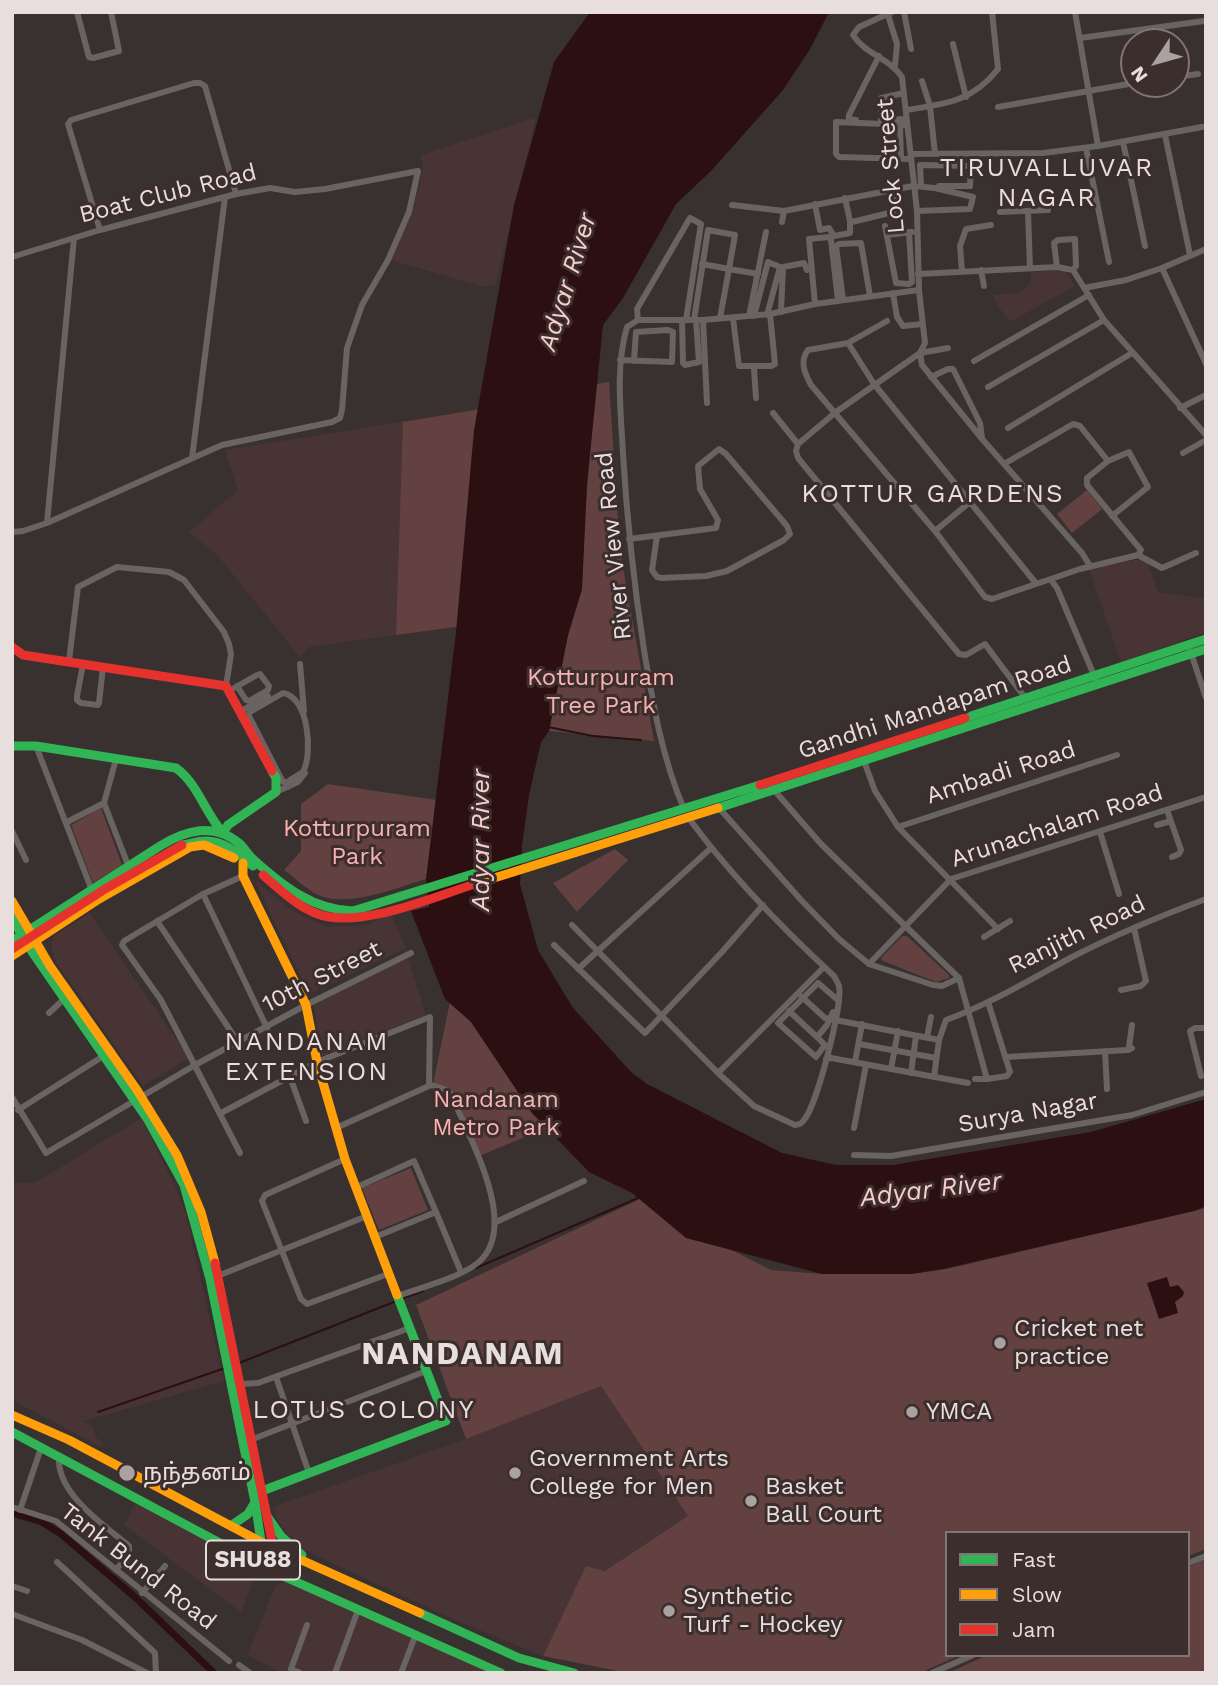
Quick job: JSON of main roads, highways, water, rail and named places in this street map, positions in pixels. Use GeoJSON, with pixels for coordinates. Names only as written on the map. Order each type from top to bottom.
{"type":"FeatureCollection","features":[{"type":"Feature","properties":{"kind":"main road","name":"Gandhi Mandapam Road"},"geometry":{"type":"LineString","coordinates":[[1190,650],[1206,639]]}},
{"type":"Feature","properties":{"kind":"main road"},"geometry":{"type":"LineString","coordinates":[[12,647],[23,655],[231,687],[276,778],[276,792],[228,825],[223,833]]}},
{"type":"Feature","properties":{"kind":"main road","name":"Gandhi Mandapam Road"},"geometry":{"type":"LineString","coordinates":[[682,815],[1190,650],[1206,649]]}},
{"type":"Feature","properties":{"kind":"main road","name":"Gandhi Mandapam Road"},"geometry":{"type":"LineString","coordinates":[[682,815],[719,808],[864,761],[1027,703]]}},
{"type":"Feature","properties":{"kind":"main road"},"geometry":{"type":"LineString","coordinates":[[12,746],[36,746],[164,765],[184,772],[212,823],[248,851],[243,876],[306,1005],[317,1062],[355,1188],[446,1421],[262,1491]]}},
{"type":"Feature","properties":{"kind":"main road"},"geometry":{"type":"LineString","coordinates":[[12,949],[105,889],[182,845],[211,841],[230,846],[296,903],[323,917],[354,920],[391,905],[682,815]]}},
{"type":"Feature","properties":{"kind":"main road"},"geometry":{"type":"LineString","coordinates":[[22,935],[91,888],[172,839],[195,830],[223,833]]}},
{"type":"Feature","properties":{"kind":"main road"},"geometry":{"type":"LineString","coordinates":[[12,956],[99,899],[190,847],[204,845],[248,861]]}},
{"type":"Feature","properties":{"kind":"main road"},"geometry":{"type":"LineString","coordinates":[[12,901],[22,935],[31,944],[65,998],[138,1099]]}},
{"type":"Feature","properties":{"kind":"main road"},"geometry":{"type":"LineString","coordinates":[[12,918],[138,1099],[184,1185],[214,1277],[242,1384],[273,1546],[274,1572]]}},
{"type":"Feature","properties":{"kind":"main road"},"geometry":{"type":"LineString","coordinates":[[214,1277],[265,1567]]}},
{"type":"Feature","properties":{"kind":"main road","name":"SHU88"},"geometry":{"type":"LineString","coordinates":[[12,1415],[69,1440],[261,1542],[519,1658],[574,1673]]}},
{"type":"Feature","properties":{"kind":"main road","name":"SHU88"},"geometry":{"type":"LineString","coordinates":[[12,1432],[274,1572],[496,1672]]}},
{"type":"Feature","properties":{"kind":"main road"},"geometry":{"type":"LineString","coordinates":[[232,1525],[248,1514],[255,1502]]}},
{"type":"Feature","properties":{"kind":"main road"},"geometry":{"type":"LineString","coordinates":[[267,1516],[290,1545],[314,1564]]}},
{"type":"Feature","properties":{"kind":"water","name":"Adyar River"},"geometry":{"type":"Polygon","coordinates":[[[590,12],[832,12],[827,16],[810,49],[783,90],[711,171],[676,204],[623,298],[603,325],[587,484],[582,589],[568,635],[549,731],[541,742],[529,795],[522,846],[520,884],[538,950],[573,1008],[631,1072],[647,1084],[782,1153],[836,1165],[893,1165],[1091,1132],[1206,1099],[1206,1206],[943,1269],[911,1274],[822,1274],[686,1238],[632,1193],[589,1172],[532,1113],[471,1022],[445,999],[411,911],[429,907],[426,879],[456,632],[474,430],[514,205],[554,62],[590,12]]]}},
{"type":"Feature","properties":{"kind":"water"},"geometry":{"type":"Polygon","coordinates":[[[1167,1277],[1170,1287],[1178,1285],[1184,1292],[1175,1302],[1178,1313],[1159,1319],[1147,1283],[1167,1277]]]}},
{"type":"Feature","properties":{"kind":"waterway"},"geometry":{"type":"LineString","coordinates":[[548,727],[593,736],[641,740]]}},
{"type":"Feature","properties":{"kind":"waterway"},"geometry":{"type":"LineString","coordinates":[[476,1268],[638,1198]]}},
{"type":"Feature","properties":{"kind":"waterway"},"geometry":{"type":"LineString","coordinates":[[404,1298],[423,1291]]}},
{"type":"Feature","properties":{"kind":"waterway"},"geometry":{"type":"LineString","coordinates":[[239,1363],[394,1302]]}},
{"type":"Feature","properties":{"kind":"waterway"},"geometry":{"type":"LineString","coordinates":[[98,1412],[225,1368]]}},
{"type":"Feature","properties":{"kind":"waterway"},"geometry":{"type":"LineString","coordinates":[[12,1513],[42,1522],[61,1534],[136,1598],[214,1673]]}},
{"type":"Feature","properties":{"kind":"place","name":"Cricket net practice"},"geometry":{"type":"Point","coordinates":[1000,1343]}},
{"type":"Feature","properties":{"kind":"place","name":"YMCA"},"geometry":{"type":"Point","coordinates":[912,1412]}},
{"type":"Feature","properties":{"kind":"place","name":"நந்தனம்"},"geometry":{"type":"Point","coordinates":[127,1473]}},
{"type":"Feature","properties":{"kind":"place","name":"Government Arts College for Men"},"geometry":{"type":"Point","coordinates":[515,1473]}},
{"type":"Feature","properties":{"kind":"place","name":"Basket Ball Court"},"geometry":{"type":"Point","coordinates":[751,1501]}},
{"type":"Feature","properties":{"kind":"place","name":"Synthetic Turf - Hockey"},"geometry":{"type":"Point","coordinates":[669,1611]}},
{"type":"Feature","properties":{"kind":"district","name":"TIRUVALLUVAR NAGAR"},"geometry":{"type":"Point","coordinates":[1047,183]}},
{"type":"Feature","properties":{"kind":"district","name":"KOTTUR GARDENS"},"geometry":{"type":"Point","coordinates":[933,494]}},
{"type":"Feature","properties":{"kind":"district","name":"NANDANAM EXTENSION"},"geometry":{"type":"Point","coordinates":[307,1057]}},
{"type":"Feature","properties":{"kind":"district","name":"NANDANAM"},"geometry":{"type":"Point","coordinates":[463,1355]}},
{"type":"Feature","properties":{"kind":"district","name":"LOTUS COLONY"},"geometry":{"type":"Point","coordinates":[364,1410]}},
{"type":"Feature","properties":{"kind":"park label","name":"Kotturpuram Tree Park"},"geometry":{"type":"Point","coordinates":[601,692]}},
{"type":"Feature","properties":{"kind":"park label","name":"Kotturpuram Park"},"geometry":{"type":"Point","coordinates":[357,843]}},
{"type":"Feature","properties":{"kind":"park label","name":"Nandanam Metro Park"},"geometry":{"type":"Point","coordinates":[496,1114]}}]}
